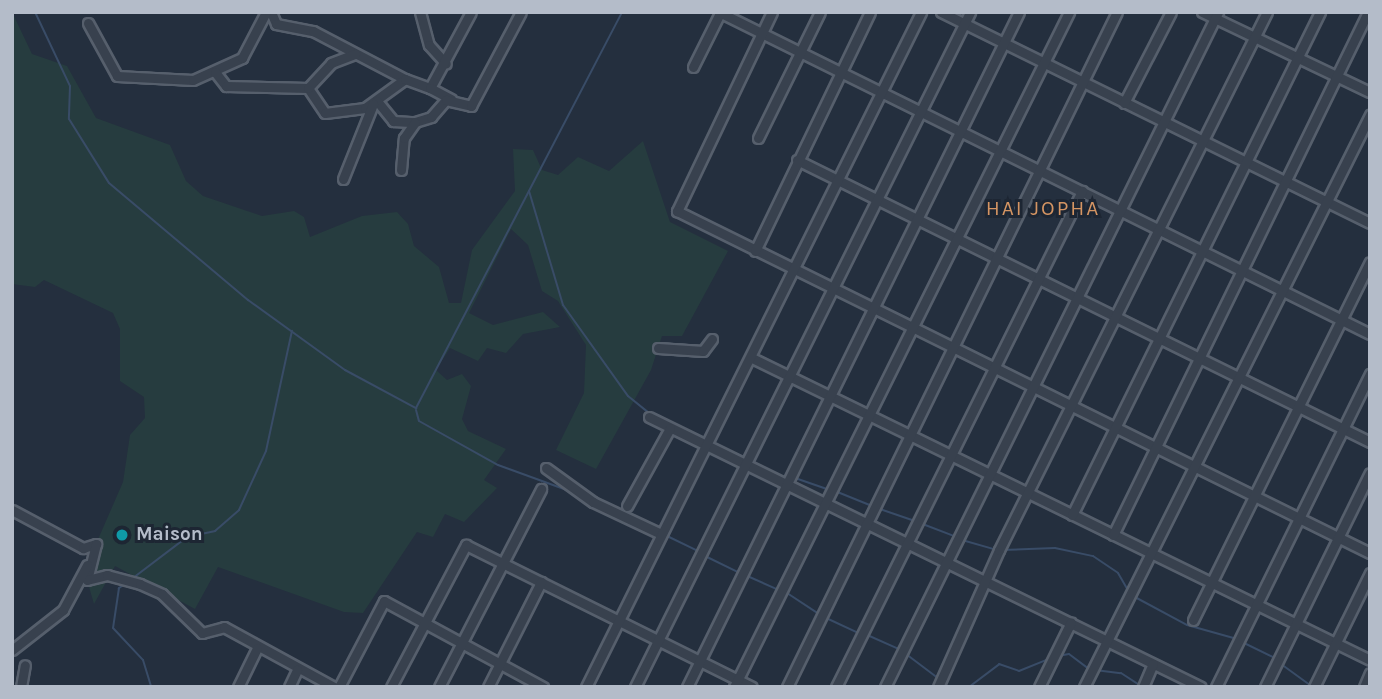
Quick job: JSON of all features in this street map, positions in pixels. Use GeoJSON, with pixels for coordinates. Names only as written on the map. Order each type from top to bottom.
{"type":"FeatureCollection","features":[{"type":"Feature","properties":{"kind":"street"},"geometry":{"type":"LineString","coordinates":[[88,23],[106,64],[121,77],[193,80],[215,72],[248,51],[268,12],[276,24],[313,31],[405,79],[471,106],[517,13]]}},
{"type":"Feature","properties":{"kind":"street"},"geometry":{"type":"LineString","coordinates":[[420,12],[429,45],[446,64]]}},
{"type":"Feature","properties":{"kind":"street"},"geometry":{"type":"LineString","coordinates":[[430,88],[446,64],[471,12]]}},
{"type":"Feature","properties":{"kind":"street"},"geometry":{"type":"LineString","coordinates":[[772,12],[677,211],[1370,553]]}},
{"type":"Feature","properties":{"kind":"street"},"geometry":{"type":"LineString","coordinates":[[758,138],[820,12]]}},
{"type":"Feature","properties":{"kind":"street"},"geometry":{"type":"LineString","coordinates":[[755,251],[870,12]]}},
{"type":"Feature","properties":{"kind":"street"},"geometry":{"type":"LineString","coordinates":[[586,687],[705,445],[752,358],[921,12]]}},
{"type":"Feature","properties":{"kind":"street"},"geometry":{"type":"LineString","coordinates":[[941,12],[1084,82],[1164,126],[1287,181],[1370,223]]}},
{"type":"Feature","properties":{"kind":"street"},"geometry":{"type":"LineString","coordinates":[[635,687],[654,640],[748,468],[970,12]]}},
{"type":"Feature","properties":{"kind":"street"},"geometry":{"type":"LineString","coordinates":[[687,687],[830,393],[876,308],[1019,12]]}},
{"type":"Feature","properties":{"kind":"street"},"geometry":{"type":"LineString","coordinates":[[736,683],[1069,12]]}},
{"type":"Feature","properties":{"kind":"street"},"geometry":{"type":"LineString","coordinates":[[787,687],[1117,12]]}},
{"type":"Feature","properties":{"kind":"street"},"geometry":{"type":"LineString","coordinates":[[1124,103],[1171,12]]}},
{"type":"Feature","properties":{"kind":"street"},"geometry":{"type":"LineString","coordinates":[[1202,12],[1216,15],[1254,37],[1370,92]]}},
{"type":"Feature","properties":{"kind":"street"},"geometry":{"type":"LineString","coordinates":[[939,682],[1028,492],[1205,143],[1267,12]]}},
{"type":"Feature","properties":{"kind":"street"},"geometry":{"type":"LineString","coordinates":[[1072,515],[1113,425],[1320,12]]}},
{"type":"Feature","properties":{"kind":"street"},"geometry":{"type":"LineString","coordinates":[[1113,535],[1195,358],[1287,181],[1368,12]]}},
{"type":"Feature","properties":{"kind":"street"},"geometry":{"type":"LineString","coordinates":[[693,67],[721,13],[1370,334]]}},
{"type":"Feature","properties":{"kind":"street"},"geometry":{"type":"LineString","coordinates":[[885,687],[1164,126],[1216,15]]}},
{"type":"Feature","properties":{"kind":"street"},"geometry":{"type":"LineString","coordinates":[[309,88],[331,63],[355,54]]}},
{"type":"Feature","properties":{"kind":"street"},"geometry":{"type":"LineString","coordinates":[[215,72],[226,86],[309,88]]}},
{"type":"Feature","properties":{"kind":"street"},"geometry":{"type":"LineString","coordinates":[[309,88],[325,113],[375,102],[405,79]]}},
{"type":"Feature","properties":{"kind":"street"},"geometry":{"type":"LineString","coordinates":[[401,170],[404,138],[415,122],[451,99]]}},
{"type":"Feature","properties":{"kind":"street"},"geometry":{"type":"LineString","coordinates":[[375,102],[393,121],[415,122]]}},
{"type":"Feature","properties":{"kind":"street"},"geometry":{"type":"LineString","coordinates":[[343,179],[375,102]]}},
{"type":"Feature","properties":{"kind":"street"},"geometry":{"type":"LineString","coordinates":[[1084,687],[1105,641],[1153,556],[1325,200],[1370,116]]}},
{"type":"Feature","properties":{"kind":"street"},"geometry":{"type":"LineString","coordinates":[[797,160],[1370,442]]}},
{"type":"Feature","properties":{"kind":"street"},"geometry":{"type":"LineString","coordinates":[[836,687],[904,540],[950,455],[1082,191]]}},
{"type":"Feature","properties":{"kind":"street"},"geometry":{"type":"LineString","coordinates":[[1193,620],[1370,262]]}},
{"type":"Feature","properties":{"kind":"street"},"geometry":{"type":"LineString","coordinates":[[658,348],[703,351],[712,339]]}},
{"type":"Feature","properties":{"kind":"street"},"geometry":{"type":"LineString","coordinates":[[752,358],[830,393],[1153,556],[1257,601],[1370,660]]}},
{"type":"Feature","properties":{"kind":"street"},"geometry":{"type":"LineString","coordinates":[[1216,687],[1370,374]]}},
{"type":"Feature","properties":{"kind":"street"},"geometry":{"type":"LineString","coordinates":[[649,417],[786,488],[826,502],[1201,687]]}},
{"type":"Feature","properties":{"kind":"street"},"geometry":{"type":"LineString","coordinates":[[627,506],[670,428]]}},
{"type":"Feature","properties":{"kind":"street"},"geometry":{"type":"LineString","coordinates":[[546,468],[593,502],[661,534]]}},
{"type":"Feature","properties":{"kind":"street"},"geometry":{"type":"LineString","coordinates":[[1265,687],[1370,474]]}},
{"type":"Feature","properties":{"kind":"street"},"geometry":{"type":"LineString","coordinates":[[439,687],[541,489]]}},
{"type":"Feature","properties":{"kind":"street"},"geometry":{"type":"LineString","coordinates":[[12,510],[83,548],[96,544],[63,610],[12,650]]}},
{"type":"Feature","properties":{"kind":"street"},"geometry":{"type":"LineString","coordinates":[[391,687],[466,545],[617,623],[700,661],[736,683],[752,687]]}},
{"type":"Feature","properties":{"kind":"street"},"geometry":{"type":"LineString","coordinates":[[88,564],[88,580],[107,575],[140,584],[162,594],[202,633],[224,627],[297,670],[336,687],[384,601],[540,686]]}},
{"type":"Feature","properties":{"kind":"street"},"geometry":{"type":"LineString","coordinates":[[1314,687],[1370,573]]}},
{"type":"Feature","properties":{"kind":"street"},"geometry":{"type":"LineString","coordinates":[[488,687],[541,582]]}},
{"type":"Feature","properties":{"kind":"street"},"geometry":{"type":"LineString","coordinates":[[1039,687],[1071,622]]}},
{"type":"Feature","properties":{"kind":"street"},"geometry":{"type":"LineString","coordinates":[[238,687],[257,648]]}},
{"type":"Feature","properties":{"kind":"street"},"geometry":{"type":"LineString","coordinates":[[1143,687],[1153,664]]}},
{"type":"Feature","properties":{"kind":"street"},"geometry":{"type":"LineString","coordinates":[[22,687],[25,665]]}},
{"type":"Feature","properties":{"kind":"street"},"geometry":{"type":"LineString","coordinates":[[289,687],[297,670]]}},
{"type":"Feature","properties":{"kind":"street"},"geometry":{"type":"LineString","coordinates":[[1364,687],[1370,673]]}},
{"type":"Feature","properties":{"kind":"green space"},"geometry":{"type":"Polygon","coordinates":[[[12,12],[32,54],[67,66],[96,118],[170,145],[186,181],[203,196],[262,216],[294,211],[304,217],[310,237],[362,216],[397,212],[408,224],[414,246],[439,267],[449,303],[461,303],[472,250],[515,191],[513,149],[533,150],[542,170],[558,175],[578,157],[609,171],[643,141],[670,222],[728,251],[682,336],[662,336],[651,370],[596,469],[556,450],[584,393],[586,345],[558,301],[542,291],[528,245],[511,229],[469,313],[493,325],[543,312],[560,327],[523,334],[506,353],[487,348],[478,361],[450,348],[436,370],[447,380],[462,374],[471,386],[462,419],[468,431],[506,449],[484,480],[497,488],[464,522],[445,514],[433,537],[417,532],[363,613],[344,612],[218,567],[195,609],[115,566],[94,604],[87,580],[96,544],[123,482],[130,435],[145,418],[144,397],[120,381],[120,329],[113,313],[44,280],[35,287],[12,284],[12,12]]]}},
{"type":"Feature","properties":{"kind":"waterway"},"geometry":{"type":"LineString","coordinates":[[35,12],[70,86],[69,119],[109,183],[248,300],[345,370],[416,408],[622,12]]}},
{"type":"Feature","properties":{"kind":"waterway"},"geometry":{"type":"LineString","coordinates":[[529,191],[563,305],[628,396],[648,412]]}},
{"type":"Feature","properties":{"kind":"waterway"},"geometry":{"type":"LineString","coordinates":[[133,578],[187,537],[215,531],[239,510],[266,451],[292,331]]}},
{"type":"Feature","properties":{"kind":"waterway"},"geometry":{"type":"LineString","coordinates":[[416,410],[419,421],[498,465],[572,492]]}},
{"type":"Feature","properties":{"kind":"waterway"},"geometry":{"type":"LineString","coordinates":[[795,478],[829,490]]}},
{"type":"Feature","properties":{"kind":"waterway"},"geometry":{"type":"LineString","coordinates":[[835,491],[872,506]]}},
{"type":"Feature","properties":{"kind":"waterway"},"geometry":{"type":"LineString","coordinates":[[877,508],[915,521]]}},
{"type":"Feature","properties":{"kind":"waterway"},"geometry":{"type":"LineString","coordinates":[[920,523],[954,536]]}},
{"type":"Feature","properties":{"kind":"waterway"},"geometry":{"type":"LineString","coordinates":[[665,535],[698,551]]}},
{"type":"Feature","properties":{"kind":"waterway"},"geometry":{"type":"LineString","coordinates":[[962,540],[996,550]]}},
{"type":"Feature","properties":{"kind":"waterway"},"geometry":{"type":"LineString","coordinates":[[1001,550],[1055,548],[1093,556],[1118,573],[1129,592]]}},
{"type":"Feature","properties":{"kind":"waterway"},"geometry":{"type":"LineString","coordinates":[[705,556],[740,573]]}},
{"type":"Feature","properties":{"kind":"waterway"},"geometry":{"type":"LineString","coordinates":[[745,575],[778,590]]}},
{"type":"Feature","properties":{"kind":"waterway"},"geometry":{"type":"LineString","coordinates":[[126,583],[119,588],[113,628],[143,660],[151,687]]}},
{"type":"Feature","properties":{"kind":"waterway"},"geometry":{"type":"LineString","coordinates":[[784,591],[819,614]]}},
{"type":"Feature","properties":{"kind":"waterway"},"geometry":{"type":"LineString","coordinates":[[1133,596],[1187,625],[1237,639]]}},
{"type":"Feature","properties":{"kind":"waterway"},"geometry":{"type":"LineString","coordinates":[[824,617],[860,634]]}},
{"type":"Feature","properties":{"kind":"waterway"},"geometry":{"type":"LineString","coordinates":[[865,634],[898,649]]}},
{"type":"Feature","properties":{"kind":"waterway"},"geometry":{"type":"LineString","coordinates":[[1242,642],[1275,658]]}},
{"type":"Feature","properties":{"kind":"waterway"},"geometry":{"type":"LineString","coordinates":[[906,654],[937,677]]}},
{"type":"Feature","properties":{"kind":"waterway"},"geometry":{"type":"LineString","coordinates":[[1058,656],[1069,654],[1090,670]]}},
{"type":"Feature","properties":{"kind":"waterway"},"geometry":{"type":"LineString","coordinates":[[969,687],[999,664],[1019,671],[1046,660]]}},
{"type":"Feature","properties":{"kind":"waterway"},"geometry":{"type":"LineString","coordinates":[[1281,664],[1311,686]]}},
{"type":"Feature","properties":{"kind":"waterway"},"geometry":{"type":"LineString","coordinates":[[1095,670],[1121,673],[1141,686]]}},
{"type":"Feature","properties":{"kind":"waterway"},"geometry":{"type":"LineString","coordinates":[[1147,686],[1170,687]]}},
{"type":"Feature","properties":{"kind":"place","name":"Maison"},"geometry":{"type":"Point","coordinates":[122,535]}},
{"type":"Feature","properties":{"kind":"district","name":"HAI JOPHA"},"geometry":{"type":"Point","coordinates":[1043,208]}}]}
